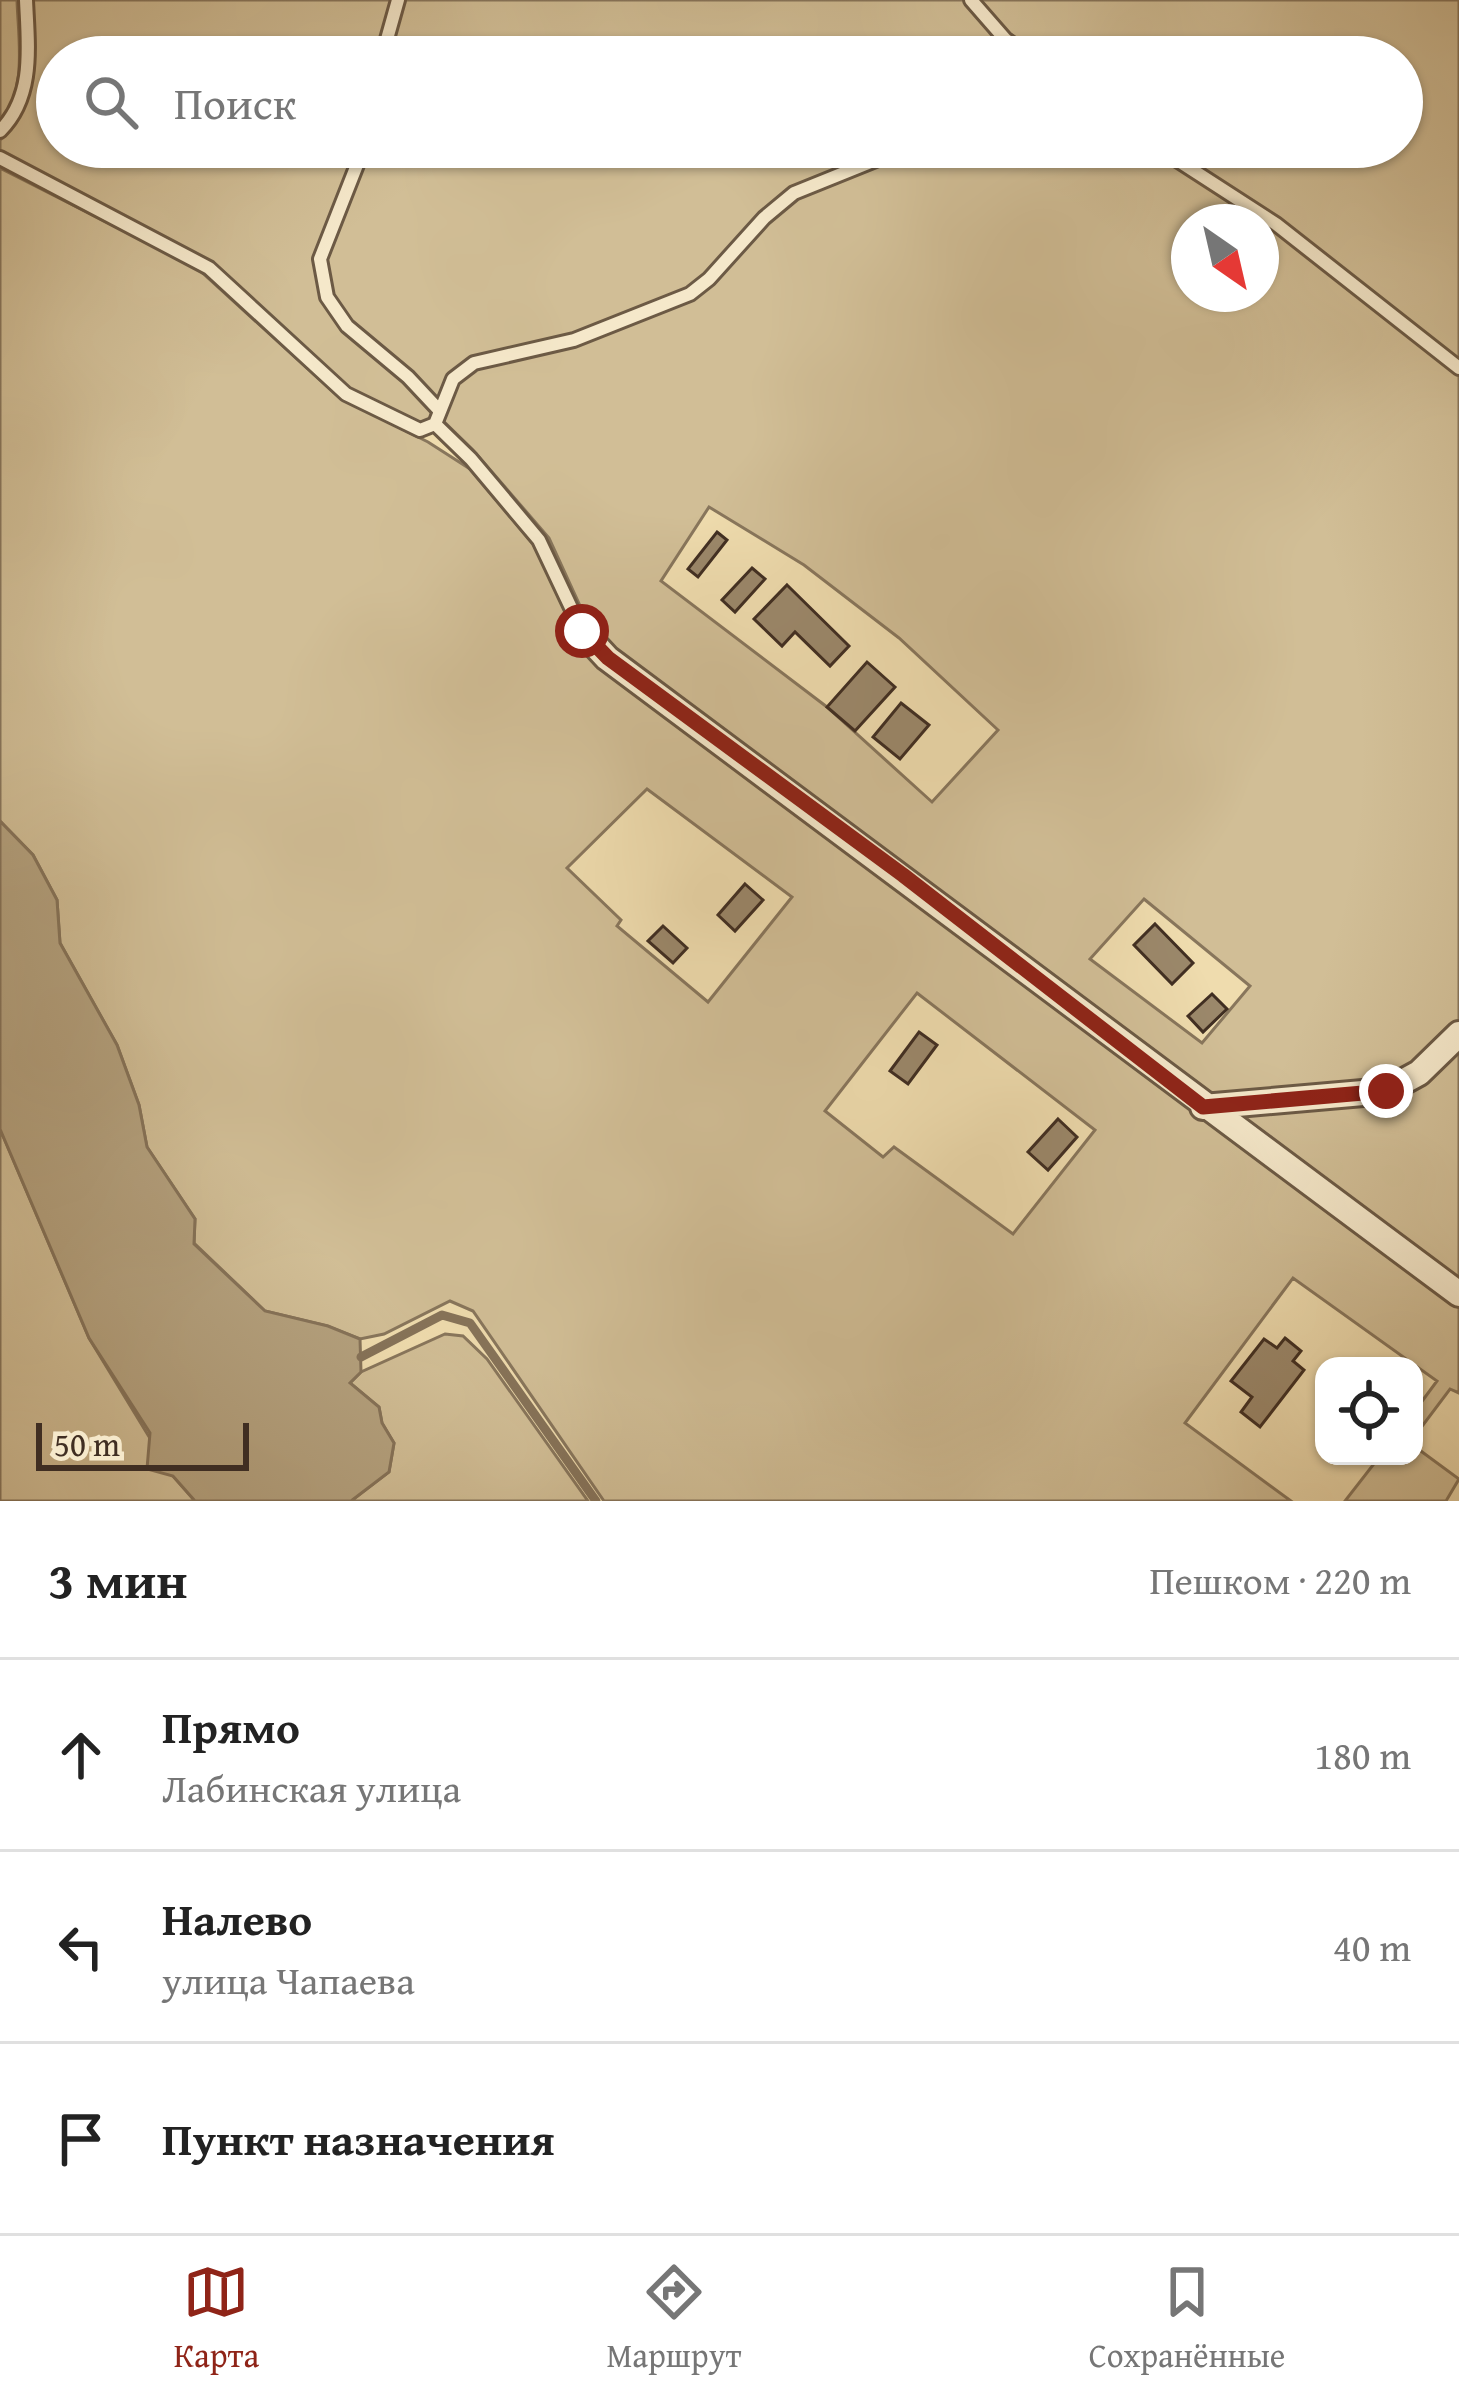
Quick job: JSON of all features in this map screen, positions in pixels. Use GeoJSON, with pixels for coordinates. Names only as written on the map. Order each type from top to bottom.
{"type":"FeatureCollection","features":[{"type":"Feature","properties":{"kind":"street"},"geometry":{"type":"LineString","coordinates":[[582,631],[608,658],[1459,1294]]}},
{"type":"Feature","properties":{"kind":"street"},"geometry":{"type":"LineString","coordinates":[[1203,1107],[1386,1091],[1419,1073],[1459,1034]]}},
{"type":"Feature","properties":{"kind":"lane"},"geometry":{"type":"LineString","coordinates":[[0,131],[17,115],[29,66],[26,0]]}},
{"type":"Feature","properties":{"kind":"lane"},"geometry":{"type":"LineString","coordinates":[[388,36],[398,0]]}},
{"type":"Feature","properties":{"kind":"lane"},"geometry":{"type":"LineString","coordinates":[[971,0],[1002,36]]}},
{"type":"Feature","properties":{"kind":"lane"},"geometry":{"type":"LineString","coordinates":[[0,158],[209,268],[346,394],[421,430],[437,416],[453,379],[474,364],[574,340],[690,294],[794,193],[856,168]]}},
{"type":"Feature","properties":{"kind":"lane"},"geometry":{"type":"LineString","coordinates":[[356,168],[320,259],[327,297],[347,326],[408,377],[539,540],[582,631]]}},
{"type":"Feature","properties":{"kind":"lane"},"geometry":{"type":"LineString","coordinates":[[1189,168],[1276,224],[1459,368]]}},
{"type":"Feature","properties":{"kind":"shaded area"},"geometry":{"type":"Polygon","coordinates":[[[0,0],[17,0],[19,47],[15,94],[0,119],[0,0]]]}},
{"type":"Feature","properties":{"kind":"shaded area"},"geometry":{"type":"Polygon","coordinates":[[[32,0],[1459,0],[1459,1027],[1382,1087],[1244,1098],[1196,1091],[593,634],[549,538],[432,410],[430,419],[420,424],[341,384],[215,264],[0,152],[0,140],[23,110],[32,75],[32,0]],[[709,507],[661,581],[827,707],[932,802],[998,730],[899,638],[804,565],[709,507]],[[1144,899],[1090,959],[1202,1043],[1250,986],[1144,899]]]}},
{"type":"Feature","properties":{"kind":"shaded area"},"geometry":{"type":"Polygon","coordinates":[[[0,168],[197,268],[340,398],[470,469],[534,545],[574,630],[1025,984],[1459,1307],[1459,1393],[1450,1389],[1423,1425],[1423,1400],[1437,1381],[1423,1371],[1423,1357],[1403,1357],[1293,1278],[1185,1423],[1291,1501],[604,1501],[473,1311],[450,1301],[384,1334],[360,1339],[265,1311],[194,1243],[195,1219],[147,1147],[139,1105],[117,1045],[60,943],[57,900],[33,855],[0,821],[0,168]],[[647,789],[567,868],[621,920],[617,926],[708,1002],[792,897],[647,789]],[[917,993],[825,1111],[883,1157],[894,1147],[1013,1234],[1095,1130],[917,993]]]}},
{"type":"Feature","properties":{"kind":"shaded area"},"geometry":{"type":"Polygon","coordinates":[[[0,821],[33,855],[57,900],[60,943],[117,1045],[139,1105],[147,1147],[195,1219],[194,1244],[265,1311],[360,1339],[361,1372],[350,1383],[379,1407],[394,1443],[389,1472],[351,1501],[195,1501],[173,1476],[147,1469],[150,1433],[89,1338],[0,1129],[0,821]]]}},
{"type":"Feature","properties":{"kind":"shaded area"},"geometry":{"type":"Polygon","coordinates":[[[1459,1041],[1459,1288],[1222,1111],[1391,1096],[1459,1041]]]}},
{"type":"Feature","properties":{"kind":"shaded area"},"geometry":{"type":"Polygon","coordinates":[[[0,1129],[89,1338],[173,1476],[195,1501],[0,1501],[0,1129]]]}},
{"type":"Feature","properties":{"kind":"shaded area"},"geometry":{"type":"Polygon","coordinates":[[[445,1334],[463,1336],[487,1359],[588,1501],[351,1501],[389,1472],[394,1443],[379,1407],[350,1383],[361,1372],[445,1334]]]}},
{"type":"Feature","properties":{"kind":"shaded area"},"geometry":{"type":"Polygon","coordinates":[[[1423,1453],[1459,1479],[1446,1501],[1345,1501],[1373,1465],[1423,1465],[1423,1453]]]}},
{"type":"Feature","properties":{"kind":"building"},"geometry":{"type":"Polygon","coordinates":[[[717,532],[727,540],[698,577],[688,569],[717,532]]]}},
{"type":"Feature","properties":{"kind":"building"},"geometry":{"type":"Polygon","coordinates":[[[752,568],[765,579],[735,612],[722,600],[752,568]]]}},
{"type":"Feature","properties":{"kind":"building"},"geometry":{"type":"Polygon","coordinates":[[[787,585],[849,646],[830,666],[795,632],[782,646],[754,619],[787,585]]]}},
{"type":"Feature","properties":{"kind":"building"},"geometry":{"type":"Polygon","coordinates":[[[867,662],[895,687],[855,731],[827,707],[867,662]]]}},
{"type":"Feature","properties":{"kind":"building"},"geometry":{"type":"Polygon","coordinates":[[[901,703],[929,725],[900,759],[873,737],[901,703]]]}},
{"type":"Feature","properties":{"kind":"building"},"geometry":{"type":"Polygon","coordinates":[[[745,884],[763,900],[735,931],[718,915],[745,884]]]}},
{"type":"Feature","properties":{"kind":"building"},"geometry":{"type":"Polygon","coordinates":[[[1155,924],[1193,963],[1172,984],[1134,945],[1155,924]]]}},
{"type":"Feature","properties":{"kind":"building"},"geometry":{"type":"Polygon","coordinates":[[[663,926],[687,948],[673,963],[648,941],[663,926]]]}},
{"type":"Feature","properties":{"kind":"building"},"geometry":{"type":"Polygon","coordinates":[[[1212,994],[1227,1009],[1203,1032],[1188,1016],[1212,994]]]}},
{"type":"Feature","properties":{"kind":"building"},"geometry":{"type":"Polygon","coordinates":[[[919,1032],[937,1045],[908,1084],[890,1071],[919,1032]]]}},
{"type":"Feature","properties":{"kind":"building"},"geometry":{"type":"Polygon","coordinates":[[[1058,1119],[1077,1137],[1048,1170],[1028,1152],[1058,1119]]]}},
{"type":"Feature","properties":{"kind":"building"},"geometry":{"type":"Polygon","coordinates":[[[1285,1338],[1301,1351],[1293,1361],[1304,1370],[1260,1427],[1241,1412],[1252,1397],[1231,1381],[1264,1339],[1277,1348],[1285,1338]]]}},
{"type":"Feature","properties":{"kind":"waterway"},"geometry":{"type":"LineString","coordinates":[[361,1357],[442,1315],[470,1323],[596,1501]]}},
{"type":"Feature","properties":{"kind":"route"},"geometry":{"type":"LineString","coordinates":[[582,631],[608,658],[903,875],[1203,1107],[1386,1091]]}}]}
